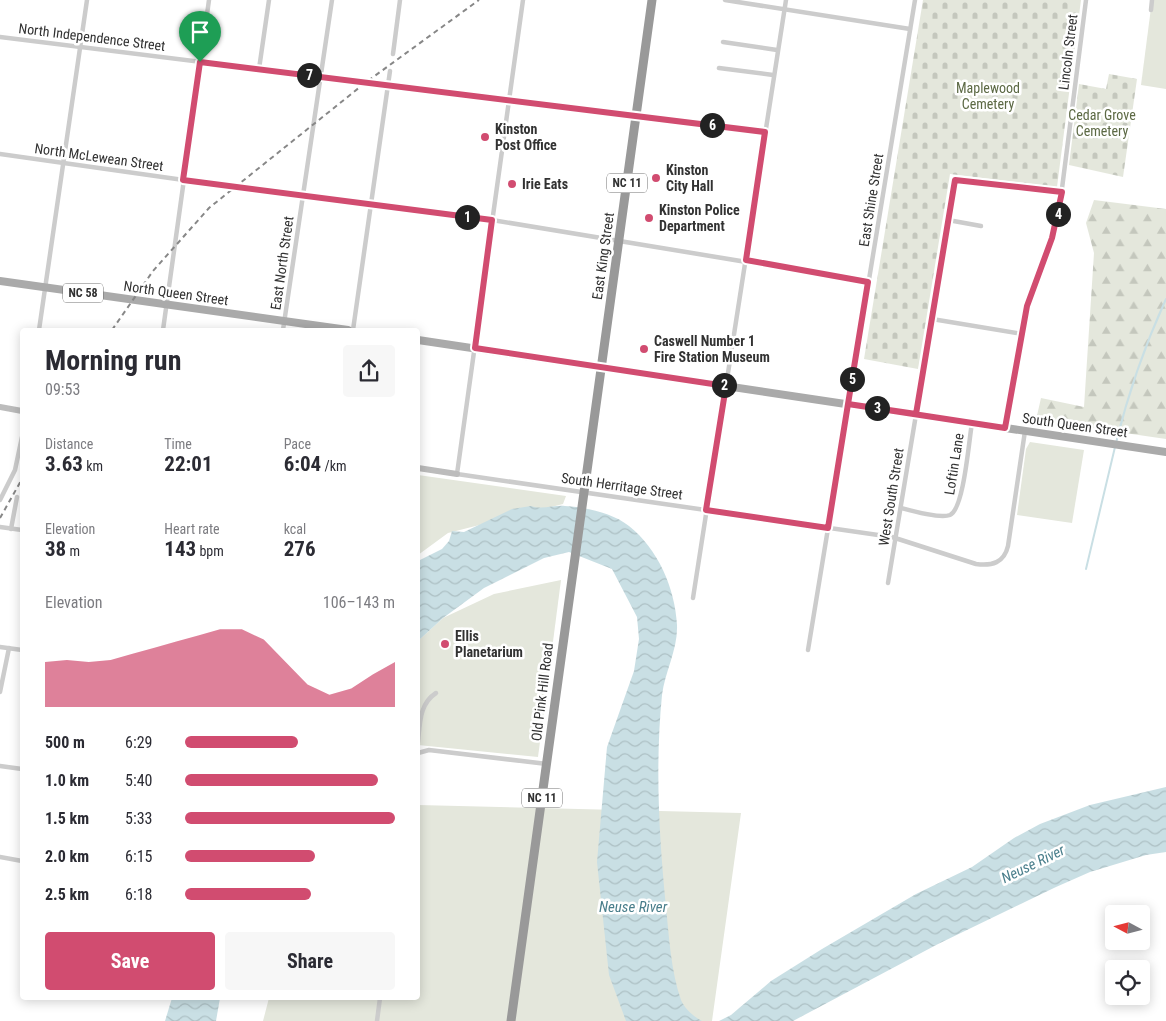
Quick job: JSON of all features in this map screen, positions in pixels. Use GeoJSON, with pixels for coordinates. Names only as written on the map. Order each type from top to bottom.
{"type":"FeatureCollection","features":[{"type":"Feature","properties":{"kind":"highway","name":"East King Street"},"geometry":{"type":"LineString","coordinates":[[601,367],[652,0]]}},
{"type":"Feature","properties":{"kind":"highway","name":"Old Pink Hill Road"},"geometry":{"type":"LineString","coordinates":[[511,1021],[601,367]]}},
{"type":"Feature","properties":{"kind":"main road","name":"North Queen Street"},"geometry":{"type":"LineString","coordinates":[[0,281],[334,328]]}},
{"type":"Feature","properties":{"kind":"main road"},"geometry":{"type":"LineString","coordinates":[[420,340],[475,348]]}},
{"type":"Feature","properties":{"kind":"main road","name":"South Queen Street"},"geometry":{"type":"LineString","coordinates":[[475,348],[1166,452]]}},
{"type":"Feature","properties":{"kind":"street"},"geometry":{"type":"LineString","coordinates":[[39,328],[88,0]]}},
{"type":"Feature","properties":{"kind":"street"},"geometry":{"type":"LineString","coordinates":[[163,328],[209,0]]}},
{"type":"Feature","properties":{"kind":"street"},"geometry":{"type":"LineString","coordinates":[[259,69],[269,0]]}},
{"type":"Feature","properties":{"kind":"street","name":"East North Street"},"geometry":{"type":"LineString","coordinates":[[284,328],[319,77],[332,0]]}},
{"type":"Feature","properties":{"kind":"street"},"geometry":{"type":"LineString","coordinates":[[393,54],[400,0]]}},
{"type":"Feature","properties":{"kind":"street"},"geometry":{"type":"LineString","coordinates":[[420,468],[457,474],[523,0]]}},
{"type":"Feature","properties":{"kind":"street"},"geometry":{"type":"LineString","coordinates":[[725,0],[910,28]]}},
{"type":"Feature","properties":{"kind":"street"},"geometry":{"type":"LineString","coordinates":[[693,598],[786,0]]}},
{"type":"Feature","properties":{"kind":"street","name":"East Shine Street"},"geometry":{"type":"LineString","coordinates":[[808,650],[915,0]]}},
{"type":"Feature","properties":{"kind":"street","name":"Lincoln Street"},"geometry":{"type":"LineString","coordinates":[[1005,428],[1030,293],[1052,238],[1062,192],[1086,0]]}},
{"type":"Feature","properties":{"kind":"street"},"geometry":{"type":"LineString","coordinates":[[1151,10],[1152,0]]}},
{"type":"Feature","properties":{"kind":"street","name":"North Independence Street"},"geometry":{"type":"LineString","coordinates":[[0,37],[765,132]]}},
{"type":"Feature","properties":{"kind":"street"},"geometry":{"type":"LineString","coordinates":[[722,42],[777,50]]}},
{"type":"Feature","properties":{"kind":"street"},"geometry":{"type":"LineString","coordinates":[[719,68],[773,75]]}},
{"type":"Feature","properties":{"kind":"street"},"geometry":{"type":"LineString","coordinates":[[353,328],[390,71]]}},
{"type":"Feature","properties":{"kind":"street","name":"North McLewean Street"},"geometry":{"type":"LineString","coordinates":[[0,154],[492,220],[619,239],[868,282]]}},
{"type":"Feature","properties":{"kind":"street","name":"West South Street"},"geometry":{"type":"LineString","coordinates":[[888,583],[955,180],[1062,192]]}},
{"type":"Feature","properties":{"kind":"street"},"geometry":{"type":"LineString","coordinates":[[948,220],[981,226]]}},
{"type":"Feature","properties":{"kind":"street"},"geometry":{"type":"LineString","coordinates":[[932,319],[1022,334]]}},
{"type":"Feature","properties":{"kind":"street"},"geometry":{"type":"LineString","coordinates":[[0,407],[20,411]]}},
{"type":"Feature","properties":{"kind":"street","name":"Loftin Lane"},"geometry":{"type":"LineString","coordinates":[[901,508],[947,516],[955,511],[960,499],[972,423]]}},
{"type":"Feature","properties":{"kind":"street","name":"South Herritage Street"},"geometry":{"type":"LineString","coordinates":[[457,474],[582,495],[706,510],[895,539],[976,564],[989,566],[999,562],[1007,552],[1025,431]]}},
{"type":"Feature","properties":{"kind":"street"},"geometry":{"type":"LineString","coordinates":[[0,500],[19,460],[20,452]]}},
{"type":"Feature","properties":{"kind":"street"},"geometry":{"type":"LineString","coordinates":[[11,529],[17,497]]}},
{"type":"Feature","properties":{"kind":"street"},"geometry":{"type":"LineString","coordinates":[[0,527],[20,530]]}},
{"type":"Feature","properties":{"kind":"street"},"geometry":{"type":"LineString","coordinates":[[0,647],[20,650]]}},
{"type":"Feature","properties":{"kind":"street"},"geometry":{"type":"LineString","coordinates":[[0,692],[9,648]]}},
{"type":"Feature","properties":{"kind":"street"},"geometry":{"type":"LineString","coordinates":[[420,728],[423,708],[436,693]]}},
{"type":"Feature","properties":{"kind":"street"},"geometry":{"type":"LineString","coordinates":[[420,752],[429,750],[547,764]]}},
{"type":"Feature","properties":{"kind":"street"},"geometry":{"type":"LineString","coordinates":[[0,766],[20,769]]}},
{"type":"Feature","properties":{"kind":"street"},"geometry":{"type":"LineString","coordinates":[[0,857],[20,861]]}},
{"type":"Feature","properties":{"kind":"street"},"geometry":{"type":"LineString","coordinates":[[377,1021],[380,1000]]}},
{"type":"Feature","properties":{"kind":"green space","name":"Maplewood Cemetery"},"geometry":{"type":"Polygon","coordinates":[[[923,0],[1081,0],[1057,187],[950,174],[918,369],[864,359],[923,0]]]}},
{"type":"Feature","properties":{"kind":"green space"},"geometry":{"type":"Polygon","coordinates":[[[1152,0],[1166,0],[1166,89],[1141,85],[1152,0]]]}},
{"type":"Feature","properties":{"kind":"green space","name":"Cedar Grove Cemetery"},"geometry":{"type":"Polygon","coordinates":[[[1109,74],[1137,79],[1123,177],[1069,165],[1079,84],[1106,89],[1109,74]]]}},
{"type":"Feature","properties":{"kind":"green space"},"geometry":{"type":"Polygon","coordinates":[[[1094,200],[1166,209],[1166,439],[1036,420],[1041,398],[1084,407],[1094,253],[1086,223],[1094,200]]]}},
{"type":"Feature","properties":{"kind":"green space"},"geometry":{"type":"Polygon","coordinates":[[[1030,442],[1084,450],[1072,523],[1017,515],[1026,449],[1030,442]]]}},
{"type":"Feature","properties":{"kind":"green space"},"geometry":{"type":"Polygon","coordinates":[[[420,475],[566,496],[563,504],[448,533],[420,554],[420,475]]]}},
{"type":"Feature","properties":{"kind":"green space"},"geometry":{"type":"Polygon","coordinates":[[[561,580],[538,757],[420,745],[420,639],[443,618],[494,594],[561,580]]]}},
{"type":"Feature","properties":{"kind":"green space"},"geometry":{"type":"Polygon","coordinates":[[[420,805],[741,813],[712,1021],[263,1021],[268,1000],[420,1000],[420,805]]]}},
{"type":"Feature","properties":{"kind":"water","name":"Neuse River"},"geometry":{"type":"Polygon","coordinates":[[[531,506],[539,508],[561,506],[581,508],[607,514],[622,521],[639,535],[648,546],[669,583],[676,611],[677,634],[662,695],[660,722],[658,775],[661,854],[669,942],[678,989],[685,1006],[692,1015],[702,1021],[626,1021],[609,975],[597,862],[607,747],[634,671],[639,639],[637,617],[612,569],[569,552],[544,558],[484,588],[443,618],[420,639],[420,560],[442,549],[449,541],[452,531],[464,532],[512,509],[531,506]]]}},
{"type":"Feature","properties":{"kind":"water","name":"Neuse River"},"geometry":{"type":"Polygon","coordinates":[[[1166,787],[1166,852],[1146,855],[1090,872],[1056,887],[938,944],[793,1021],[719,1021],[731,1015],[771,981],[822,949],[916,894],[972,867],[1014,838],[1040,824],[1090,805],[1166,787]]]}},
{"type":"Feature","properties":{"kind":"water"},"geometry":{"type":"Polygon","coordinates":[[[171,1000],[220,1000],[216,1021],[165,1021],[171,1000]]]}},
{"type":"Feature","properties":{"kind":"waterway"},"geometry":{"type":"LineString","coordinates":[[1116,443],[1138,370],[1166,299]]}},
{"type":"Feature","properties":{"kind":"waterway"},"geometry":{"type":"LineString","coordinates":[[1086,569],[1115,447]]}},
{"type":"Feature","properties":{"kind":"railway"},"geometry":{"type":"LineString","coordinates":[[113,328],[153,271],[209,208],[365,83],[479,0]]}},
{"type":"Feature","properties":{"kind":"railway"},"geometry":{"type":"LineString","coordinates":[[0,518],[20,483]]}},
{"type":"Feature","properties":{"kind":"place","name":"Kinston Post Office"},"geometry":{"type":"Point","coordinates":[485,137]}},
{"type":"Feature","properties":{"kind":"place","name":"Kinston City Hall"},"geometry":{"type":"Point","coordinates":[656,178]}},
{"type":"Feature","properties":{"kind":"place","name":"Irie Eats"},"geometry":{"type":"Point","coordinates":[512,184]}},
{"type":"Feature","properties":{"kind":"place","name":"Kinston Police Department"},"geometry":{"type":"Point","coordinates":[649,218]}},
{"type":"Feature","properties":{"kind":"place","name":"Caswell Number 1 Fire Station Museum"},"geometry":{"type":"Point","coordinates":[644,349]}},
{"type":"Feature","properties":{"kind":"place","name":"Ellis Planetarium"},"geometry":{"type":"Point","coordinates":[445,644]}},
{"type":"Feature","properties":{"kind":"route"},"geometry":{"type":"LineString","coordinates":[[200,62],[183,180],[492,220],[475,348],[726,386],[706,510],[828,528],[848,404],[916,414],[955,180],[1062,192],[1052,238],[1030,293],[1005,428],[848,404],[868,282],[746,260],[765,132],[200,62]]}}]}
